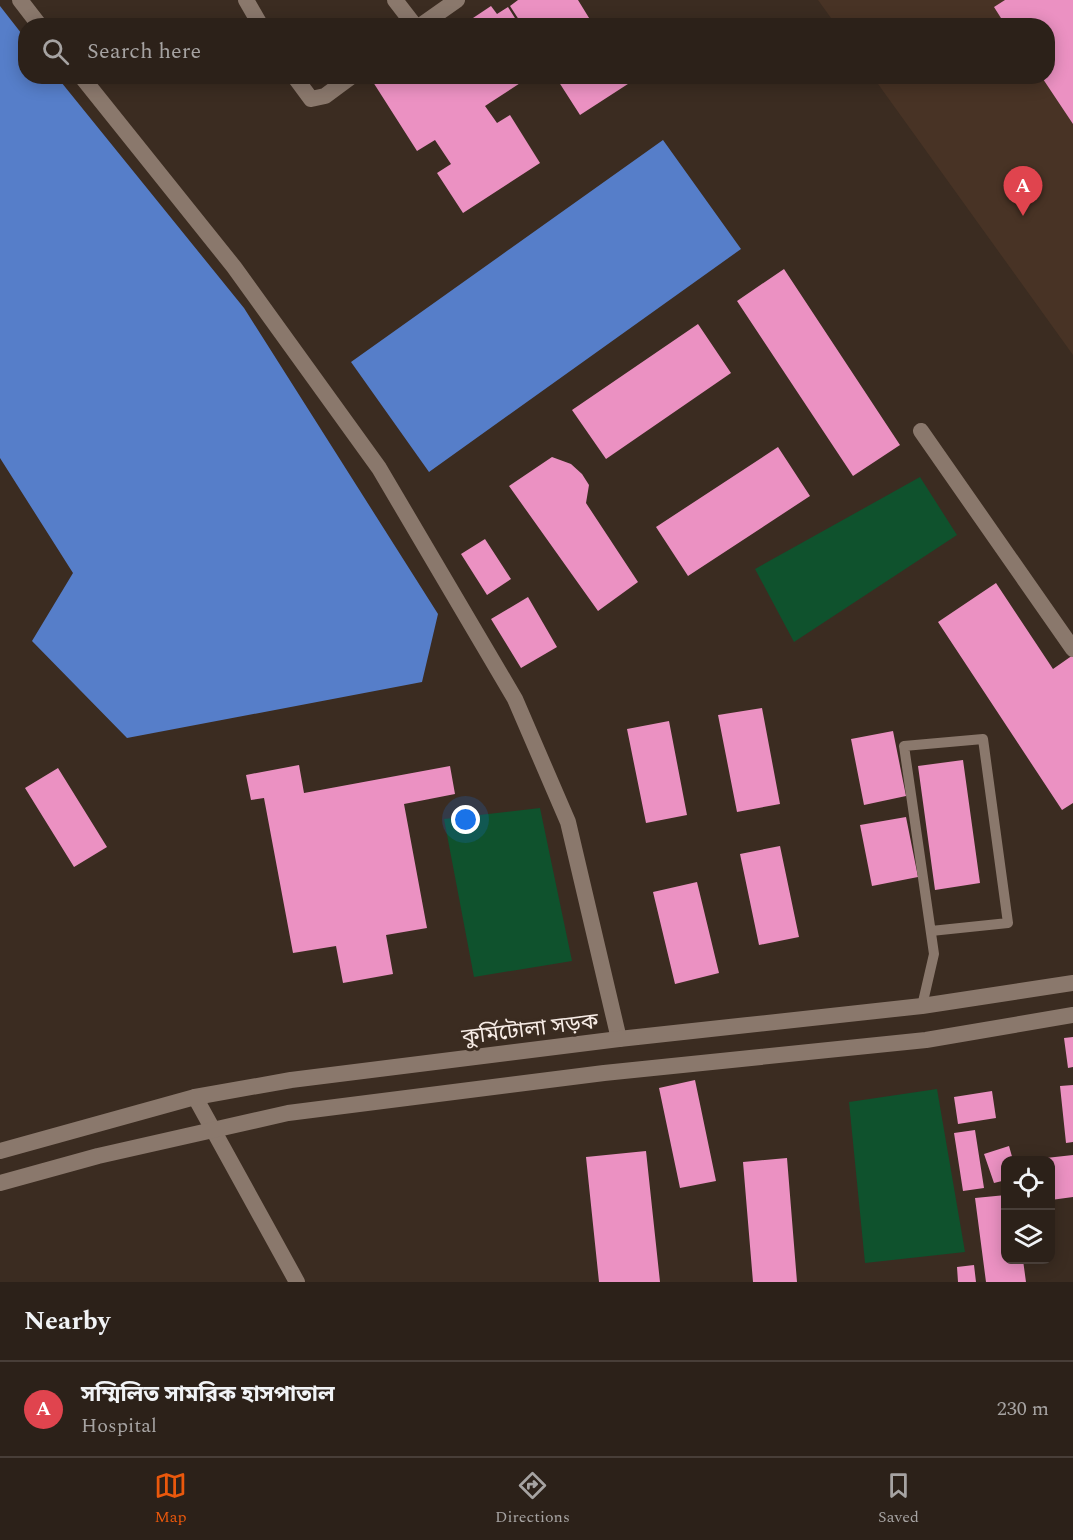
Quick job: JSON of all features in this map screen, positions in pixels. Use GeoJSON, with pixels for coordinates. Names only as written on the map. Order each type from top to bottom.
{"type":"FeatureCollection","features":[{"type":"Feature","properties":{"kind":"main road"},"geometry":{"type":"LineString","coordinates":[[20,0],[34,18]]}},
{"type":"Feature","properties":{"kind":"main road"},"geometry":{"type":"LineString","coordinates":[[246,0],[256,18]]}},
{"type":"Feature","properties":{"kind":"main road"},"geometry":{"type":"LineString","coordinates":[[395,0],[409,18]]}},
{"type":"Feature","properties":{"kind":"main road"},"geometry":{"type":"LineString","coordinates":[[426,0],[436,14]]}},
{"type":"Feature","properties":{"kind":"main road"},"geometry":{"type":"LineString","coordinates":[[431,18],[456,0]]}},
{"type":"Feature","properties":{"kind":"main road"},"geometry":{"type":"LineString","coordinates":[[87,84],[234,267],[379,468],[515,699],[568,822],[619,1039]]}},
{"type":"Feature","properties":{"kind":"main road"},"geometry":{"type":"LineString","coordinates":[[300,84],[311,99],[325,96],[341,84]]}},
{"type":"Feature","properties":{"kind":"main road"},"geometry":{"type":"LineString","coordinates":[[921,431],[1073,649]]}},
{"type":"Feature","properties":{"kind":"main road","name":"কুর্মিটোলা সড়ক"},"geometry":{"type":"LineString","coordinates":[[0,1151],[195,1097],[291,1080],[619,1039],[922,1006],[1073,982]]}},
{"type":"Feature","properties":{"kind":"main road"},"geometry":{"type":"LineString","coordinates":[[0,1183],[98,1156],[288,1113],[604,1073],[926,1040],[1073,1015]]}},
{"type":"Feature","properties":{"kind":"main road"},"geometry":{"type":"LineString","coordinates":[[195,1097],[297,1282]]}},
{"type":"Feature","properties":{"kind":"lane"},"geometry":{"type":"LineString","coordinates":[[922,1006],[934,954],[904,746],[983,739],[1008,923],[931,931]]}},
{"type":"Feature","properties":{"kind":"shaded area"},"geometry":{"type":"Polygon","coordinates":[[[818,0],[1073,0],[1073,355],[878,84],[1055,84],[1055,18],[831,18],[818,0]]]}},
{"type":"Feature","properties":{"kind":"green space"},"geometry":{"type":"Polygon","coordinates":[[[920,477],[957,535],[794,642],[755,569],[920,477]]]}},
{"type":"Feature","properties":{"kind":"green space"},"geometry":{"type":"Polygon","coordinates":[[[540,808],[572,961],[474,977],[444,819],[540,808]]]}},
{"type":"Feature","properties":{"kind":"green space"},"geometry":{"type":"Polygon","coordinates":[[[937,1089],[965,1252],[865,1263],[849,1102],[937,1089]]]}},
{"type":"Feature","properties":{"kind":"water"},"geometry":{"type":"Polygon","coordinates":[[[0,6],[18,29],[18,84],[63,84],[244,308],[438,614],[422,682],[127,738],[32,641],[73,573],[0,458],[0,6]]]}},
{"type":"Feature","properties":{"kind":"water"},"geometry":{"type":"Polygon","coordinates":[[[663,140],[741,249],[429,472],[351,362],[663,140]]]}},
{"type":"Feature","properties":{"kind":"building"},"geometry":{"type":"Polygon","coordinates":[[[518,0],[578,0],[589,18],[518,18],[510,6],[518,0]]]}},
{"type":"Feature","properties":{"kind":"building"},"geometry":{"type":"Polygon","coordinates":[[[1005,0],[1073,0],[1073,124],[1046,84],[1055,84],[1055,18],[1001,18],[994,7],[1005,0]]]}},
{"type":"Feature","properties":{"kind":"building"},"geometry":{"type":"Polygon","coordinates":[[[491,6],[497,14],[508,7],[515,18],[473,18],[491,6]]]}},
{"type":"Feature","properties":{"kind":"building"},"geometry":{"type":"Polygon","coordinates":[[[374,84],[519,84],[485,106],[497,123],[510,115],[540,163],[463,213],[437,173],[451,164],[435,140],[417,151],[374,84]]]}},
{"type":"Feature","properties":{"kind":"building"},"geometry":{"type":"Polygon","coordinates":[[[560,84],[628,84],[580,115],[560,84]]]}},
{"type":"Feature","properties":{"kind":"building"},"geometry":{"type":"Polygon","coordinates":[[[784,269],[900,445],[853,476],[737,301],[784,269]]]}},
{"type":"Feature","properties":{"kind":"building"},"geometry":{"type":"Polygon","coordinates":[[[698,324],[731,373],[606,459],[572,410],[698,324]]]}},
{"type":"Feature","properties":{"kind":"building"},"geometry":{"type":"Polygon","coordinates":[[[778,447],[810,496],[688,576],[656,527],[778,447]]]}},
{"type":"Feature","properties":{"kind":"building"},"geometry":{"type":"Polygon","coordinates":[[[552,457],[571,464],[582,474],[589,485],[586,503],[638,582],[598,611],[509,486],[552,457]]]}},
{"type":"Feature","properties":{"kind":"building"},"geometry":{"type":"Polygon","coordinates":[[[485,539],[511,579],[487,595],[461,554],[485,539]]]}},
{"type":"Feature","properties":{"kind":"building"},"geometry":{"type":"Polygon","coordinates":[[[996,583],[1053,669],[1073,655],[1073,803],[1062,810],[938,622],[996,583]]]}},
{"type":"Feature","properties":{"kind":"building"},"geometry":{"type":"Polygon","coordinates":[[[528,597],[557,647],[521,668],[491,619],[528,597]]]}},
{"type":"Feature","properties":{"kind":"building"},"geometry":{"type":"Polygon","coordinates":[[[762,708],[780,804],[737,812],[718,715],[762,708]]]}},
{"type":"Feature","properties":{"kind":"building"},"geometry":{"type":"Polygon","coordinates":[[[669,721],[687,815],[646,823],[627,729],[669,721]]]}},
{"type":"Feature","properties":{"kind":"building"},"geometry":{"type":"Polygon","coordinates":[[[893,731],[906,796],[864,805],[851,739],[893,731]]]}},
{"type":"Feature","properties":{"kind":"building"},"geometry":{"type":"Polygon","coordinates":[[[963,760],[980,883],[935,890],[918,766],[963,760]]]}},
{"type":"Feature","properties":{"kind":"building"},"geometry":{"type":"Polygon","coordinates":[[[299,765],[304,793],[450,766],[455,794],[404,804],[427,928],[386,935],[393,974],[343,983],[336,946],[293,953],[264,798],[251,800],[246,775],[299,765]]]}},
{"type":"Feature","properties":{"kind":"building"},"geometry":{"type":"Polygon","coordinates":[[[58,768],[107,847],[74,867],[25,788],[58,768]]]}},
{"type":"Feature","properties":{"kind":"building"},"geometry":{"type":"Polygon","coordinates":[[[906,817],[918,877],[872,886],[860,825],[906,817]]]}},
{"type":"Feature","properties":{"kind":"building"},"geometry":{"type":"Polygon","coordinates":[[[780,846],[799,937],[759,945],[740,854],[780,846]]]}},
{"type":"Feature","properties":{"kind":"building"},"geometry":{"type":"Polygon","coordinates":[[[697,882],[719,973],[675,984],[653,892],[697,882]]]}},
{"type":"Feature","properties":{"kind":"building"},"geometry":{"type":"Polygon","coordinates":[[[1073,1037],[1073,1067],[1068,1068],[1064,1038],[1073,1037]]]}},
{"type":"Feature","properties":{"kind":"building"},"geometry":{"type":"Polygon","coordinates":[[[695,1080],[716,1181],[680,1188],[659,1088],[695,1080]]]}},
{"type":"Feature","properties":{"kind":"building"},"geometry":{"type":"Polygon","coordinates":[[[1073,1085],[1073,1142],[1066,1143],[1060,1086],[1073,1085]]]}},
{"type":"Feature","properties":{"kind":"building"},"geometry":{"type":"Polygon","coordinates":[[[992,1091],[996,1118],[958,1124],[954,1097],[992,1091]]]}},
{"type":"Feature","properties":{"kind":"building"},"geometry":{"type":"Polygon","coordinates":[[[975,1130],[984,1188],[963,1191],[954,1133],[975,1130]]]}},
{"type":"Feature","properties":{"kind":"building"},"geometry":{"type":"Polygon","coordinates":[[[1009,1146],[1012,1156],[1001,1156],[1001,1181],[994,1183],[984,1154],[1009,1146]]]}},
{"type":"Feature","properties":{"kind":"building"},"geometry":{"type":"Polygon","coordinates":[[[646,1151],[660,1282],[599,1282],[586,1157],[646,1151]]]}},
{"type":"Feature","properties":{"kind":"building"},"geometry":{"type":"Polygon","coordinates":[[[1073,1155],[1073,1197],[1055,1199],[1055,1157],[1073,1155]]]}},
{"type":"Feature","properties":{"kind":"building"},"geometry":{"type":"Polygon","coordinates":[[[787,1158],[797,1282],[753,1282],[743,1162],[787,1158]]]}},
{"type":"Feature","properties":{"kind":"building"},"geometry":{"type":"Polygon","coordinates":[[[1001,1195],[1001,1264],[1024,1264],[1026,1282],[986,1282],[975,1198],[1001,1195]]]}},
{"type":"Feature","properties":{"kind":"building"},"geometry":{"type":"Polygon","coordinates":[[[974,1265],[976,1282],[958,1282],[957,1267],[974,1265]]]}},
{"type":"Feature","properties":{"kind":"place","name":"সম্মিলিত সামরিক হাসপাতাল"},"geometry":{"type":"Point","coordinates":[1023,216]}}]}
